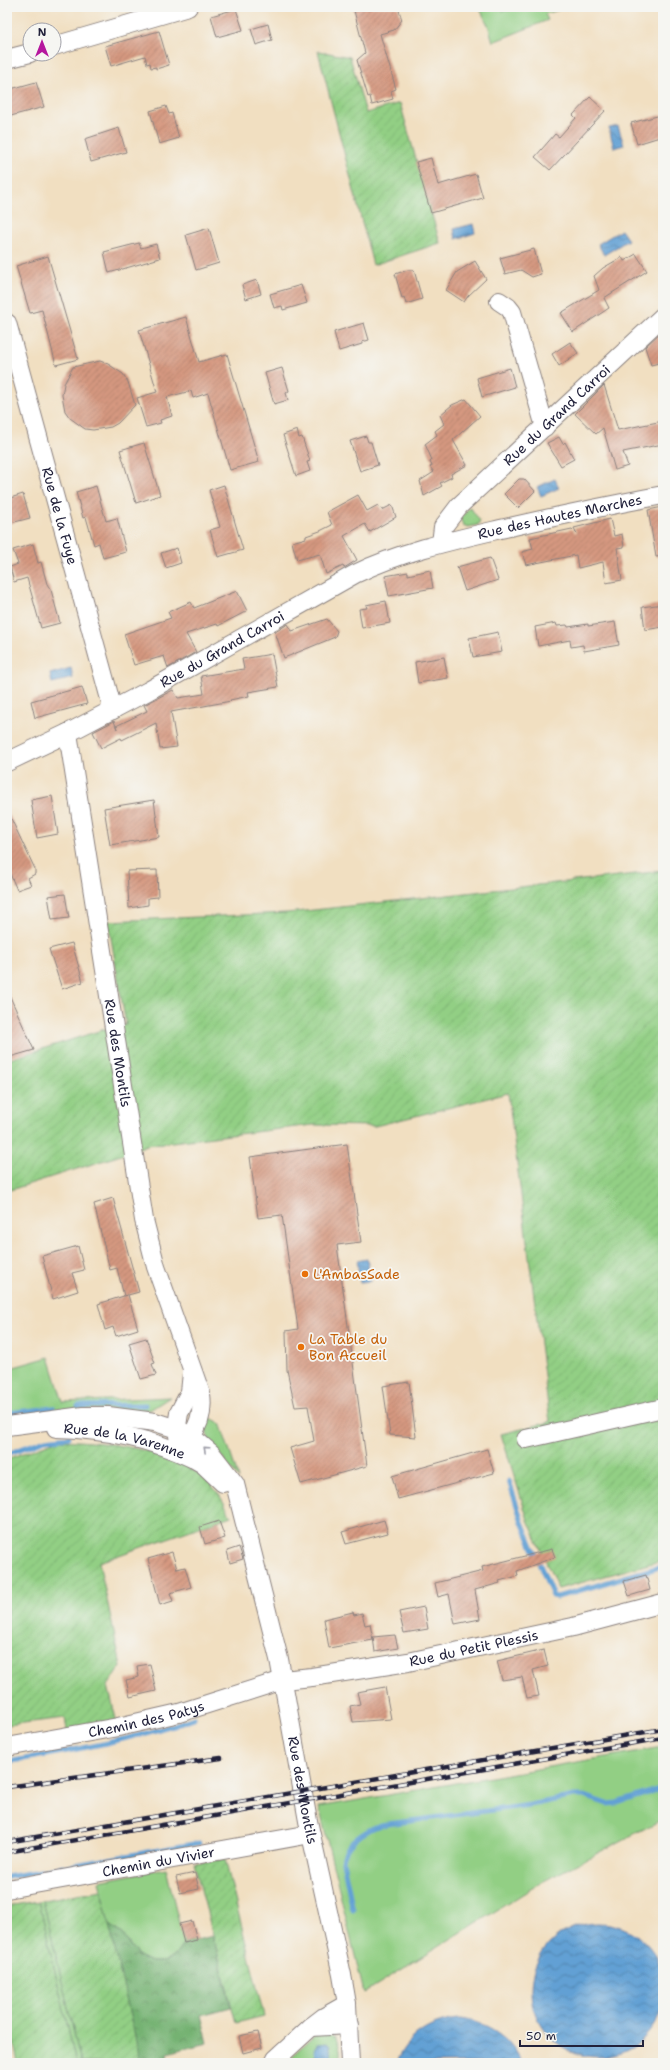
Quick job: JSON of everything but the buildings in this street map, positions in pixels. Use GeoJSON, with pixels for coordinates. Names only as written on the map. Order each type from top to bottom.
{"type":"FeatureCollection","features":[{"type":"Feature","properties":{"kind":"street"},"geometry":{"type":"LineString","coordinates":[[62,44],[188,7]]}},
{"type":"Feature","properties":{"kind":"street"},"geometry":{"type":"LineString","coordinates":[[7,60],[22,55]]}},
{"type":"Feature","properties":{"kind":"street"},"geometry":{"type":"LineString","coordinates":[[499,300],[508,306],[512,312],[545,427]]}},
{"type":"Feature","properties":{"kind":"street","name":"Rue du Grand Carroi"},"geometry":{"type":"LineString","coordinates":[[7,762],[113,710],[355,574],[378,563],[449,541],[452,516],[663,316]]}},
{"type":"Feature","properties":{"kind":"street","name":"Rue de la Fuye"},"geometry":{"type":"LineString","coordinates":[[7,323],[113,710]]}},
{"type":"Feature","properties":{"kind":"street","name":"Rue des Hautes Marches"},"geometry":{"type":"LineString","coordinates":[[449,541],[584,510],[663,495]]}},
{"type":"Feature","properties":{"kind":"street","name":"Rue des Montils"},"geometry":{"type":"LineString","coordinates":[[68,733],[144,1220],[156,1267],[202,1400],[199,1421],[182,1434]]}},
{"type":"Feature","properties":{"kind":"street","name":"Rue des Montils"},"geometry":{"type":"LineString","coordinates":[[191,1367],[190,1392],[179,1413],[184,1453],[203,1464],[222,1483],[244,1518]]}},
{"type":"Feature","properties":{"kind":"street","name":"Rue des Montils"},"geometry":{"type":"LineString","coordinates":[[155,1422],[172,1416],[182,1406]]}},
{"type":"Feature","properties":{"kind":"street"},"geometry":{"type":"LineString","coordinates":[[526,1439],[663,1408]]}},
{"type":"Feature","properties":{"kind":"street","name":"Rue de la Varenne"},"geometry":{"type":"LineString","coordinates":[[7,1426],[59,1418],[108,1416],[155,1422],[182,1434]]}},
{"type":"Feature","properties":{"kind":"street"},"geometry":{"type":"LineString","coordinates":[[88,1430],[102,1426],[120,1427],[170,1440],[182,1434]]}},
{"type":"Feature","properties":{"kind":"street","name":"Rue de la Varenne"},"geometry":{"type":"LineString","coordinates":[[7,1430],[30,1428],[88,1430],[129,1436],[156,1443],[192,1458]]}},
{"type":"Feature","properties":{"kind":"street","name":"Rue des Montils"},"geometry":{"type":"LineString","coordinates":[[182,1434],[211,1453],[235,1484],[270,1620],[283,1680],[311,1834],[342,1975],[349,2025],[350,2063]]}},
{"type":"Feature","properties":{"kind":"street","name":"Rue du Petit Plessis"},"geometry":{"type":"LineString","coordinates":[[283,1680],[408,1662],[573,1627],[663,1603]]}},
{"type":"Feature","properties":{"kind":"street","name":"Chemin des Patys"},"geometry":{"type":"LineString","coordinates":[[7,1747],[118,1727],[180,1713],[283,1680]]}},
{"type":"Feature","properties":{"kind":"street","name":"Chemin du Vivier"},"geometry":{"type":"LineString","coordinates":[[7,1889],[311,1834]]}},
{"type":"Feature","properties":{"kind":"street"},"geometry":{"type":"LineString","coordinates":[[274,2063],[276,2059],[311,2027],[324,2017],[347,2004]]}},
{"type":"Feature","properties":{"kind":"street"},"geometry":{"type":"LineString","coordinates":[[311,2027],[349,2025]]}},
{"type":"Feature","properties":{"kind":"green space"},"geometry":{"type":"Polygon","coordinates":[[[479,7],[502,7],[503,11],[530,7],[569,7],[545,14],[548,20],[493,42],[488,25],[479,7]]]}},
{"type":"Feature","properties":{"kind":"green space"},"geometry":{"type":"Polygon","coordinates":[[[318,51],[350,57],[366,113],[400,103],[440,243],[373,265],[318,51]]]}},
{"type":"Feature","properties":{"kind":"green space"},"geometry":{"type":"Polygon","coordinates":[[[470,507],[480,521],[478,525],[468,527],[463,525],[460,518],[470,507]]]}},
{"type":"Feature","properties":{"kind":"green space"},"geometry":{"type":"Polygon","coordinates":[[[663,871],[663,1560],[558,1589],[528,1520],[501,1434],[550,1422],[508,1093],[375,1126],[313,1125],[147,1145],[118,1156],[7,1191],[7,1060],[102,1030],[126,1025],[108,921],[287,913],[663,871]]]}},
{"type":"Feature","properties":{"kind":"green space"},"geometry":{"type":"Polygon","coordinates":[[[49,1357],[63,1402],[170,1397],[150,1410],[67,1409],[7,1417],[7,1369],[49,1357]]]}},
{"type":"Feature","properties":{"kind":"green space"},"geometry":{"type":"Polygon","coordinates":[[[207,1416],[220,1423],[239,1479],[210,1442],[205,1428],[207,1416]]]}},
{"type":"Feature","properties":{"kind":"green space"},"geometry":{"type":"Polygon","coordinates":[[[59,1440],[118,1445],[159,1455],[177,1462],[194,1471],[216,1490],[231,1516],[99,1562],[121,1666],[108,1686],[118,1727],[68,1737],[65,1718],[7,1725],[7,1459],[59,1440]]]}},
{"type":"Feature","properties":{"kind":"green space"},"geometry":{"type":"Polygon","coordinates":[[[663,1747],[663,1819],[542,1882],[364,1993],[319,1807],[663,1747]]]}},
{"type":"Feature","properties":{"kind":"green space"},"geometry":{"type":"Polygon","coordinates":[[[225,1859],[264,2016],[236,2023],[194,1863],[225,1859]]]}},
{"type":"Feature","properties":{"kind":"green space"},"geometry":{"type":"Polygon","coordinates":[[[166,1868],[184,1943],[174,1957],[164,1962],[151,1962],[138,1956],[122,1934],[109,1925],[99,1881],[166,1868]]]}},
{"type":"Feature","properties":{"kind":"green space"},"geometry":{"type":"Polygon","coordinates":[[[101,1890],[141,2063],[81,2063],[43,1900],[101,1890]]]}},
{"type":"Feature","properties":{"kind":"green space"},"geometry":{"type":"Polygon","coordinates":[[[43,1900],[81,2063],[76,2063],[39,1901],[43,1900]]]}},
{"type":"Feature","properties":{"kind":"green space"},"geometry":{"type":"Polygon","coordinates":[[[39,1901],[76,2063],[18,2063],[7,2012],[7,1906],[39,1901]]]}},
{"type":"Feature","properties":{"kind":"green space"},"geometry":{"type":"Polygon","coordinates":[[[109,1925],[122,1934],[138,1956],[151,1962],[164,1962],[174,1957],[184,1943],[213,1936],[231,2007],[201,2015],[208,2043],[167,2053],[168,2063],[141,2063],[109,1925]]]}},
{"type":"Feature","properties":{"kind":"green space"},"geometry":{"type":"Polygon","coordinates":[[[326,2032],[336,2037],[340,2049],[340,2063],[283,2063],[318,2033],[326,2032]]]}},
{"type":"Feature","properties":{"kind":"water"},"geometry":{"type":"Polygon","coordinates":[[[618,126],[624,145],[614,148],[609,128],[618,126]]]}},
{"type":"Feature","properties":{"kind":"water"},"geometry":{"type":"Polygon","coordinates":[[[473,224],[475,233],[456,239],[454,229],[473,224]]]}},
{"type":"Feature","properties":{"kind":"water"},"geometry":{"type":"Polygon","coordinates":[[[621,230],[628,240],[604,255],[598,244],[621,230]]]}},
{"type":"Feature","properties":{"kind":"water"},"geometry":{"type":"Polygon","coordinates":[[[555,479],[559,488],[541,496],[537,487],[555,479]]]}},
{"type":"Feature","properties":{"kind":"water"},"geometry":{"type":"Polygon","coordinates":[[[71,668],[73,678],[52,683],[50,674],[71,668]]]}},
{"type":"Feature","properties":{"kind":"water"},"geometry":{"type":"Polygon","coordinates":[[[367,1259],[371,1281],[360,1282],[357,1261],[367,1259]]]}},
{"type":"Feature","properties":{"kind":"water"},"geometry":{"type":"Polygon","coordinates":[[[591,1923],[605,1923],[624,1928],[646,1942],[660,1964],[664,1977],[664,2003],[660,2016],[646,2038],[624,2052],[605,2057],[591,2057],[572,2052],[550,2038],[536,2016],[531,1997],[531,1983],[536,1964],[550,1942],[572,1928],[591,1923]]]}},
{"type":"Feature","properties":{"kind":"water"},"geometry":{"type":"Polygon","coordinates":[[[460,2019],[480,2023],[497,2032],[512,2046],[522,2063],[396,2063],[400,2053],[406,2045],[421,2032],[440,2023],[460,2019]]]}},
{"type":"Feature","properties":{"kind":"water"},"geometry":{"type":"Polygon","coordinates":[[[327,2043],[330,2046],[331,2063],[317,2063],[314,2050],[317,2044],[327,2043]]]}},
{"type":"Feature","properties":{"kind":"waterway"},"geometry":{"type":"LineString","coordinates":[[78,1406],[145,1405]]}},
{"type":"Feature","properties":{"kind":"waterway"},"geometry":{"type":"LineString","coordinates":[[7,1413],[53,1408]]}},
{"type":"Feature","properties":{"kind":"waterway"},"geometry":{"type":"LineString","coordinates":[[7,1454],[45,1440],[69,1437]]}},
{"type":"Feature","properties":{"kind":"waterway"},"geometry":{"type":"LineString","coordinates":[[509,1481],[522,1522],[553,1596],[557,1597],[663,1566]]}},
{"type":"Feature","properties":{"kind":"waterway"},"geometry":{"type":"LineString","coordinates":[[7,1762],[125,1739],[194,1718]]}},
{"type":"Feature","properties":{"kind":"waterway"},"geometry":{"type":"LineString","coordinates":[[353,1910],[343,1862],[344,1855],[356,1839],[380,1825],[530,1805],[574,1796],[584,1796],[607,1804],[617,1803],[663,1788]]}},
{"type":"Feature","properties":{"kind":"waterway"},"geometry":{"type":"LineString","coordinates":[[7,1877],[199,1843]]}},
{"type":"Feature","properties":{"kind":"railway"},"geometry":{"type":"LineString","coordinates":[[7,1842],[663,1729]]}},
{"type":"Feature","properties":{"kind":"railway"},"geometry":{"type":"LineString","coordinates":[[7,1852],[663,1738]]}},
{"type":"Feature","properties":{"kind":"railway"},"geometry":{"type":"LineString","coordinates":[[7,1787],[221,1758]]}},
{"type":"Feature","properties":{"kind":"place","name":"L'AmbasSade"},"geometry":{"type":"Point","coordinates":[305,1274]}},
{"type":"Feature","properties":{"kind":"place","name":"La Table du Bon Accueil"},"geometry":{"type":"Point","coordinates":[301,1347]}}]}
